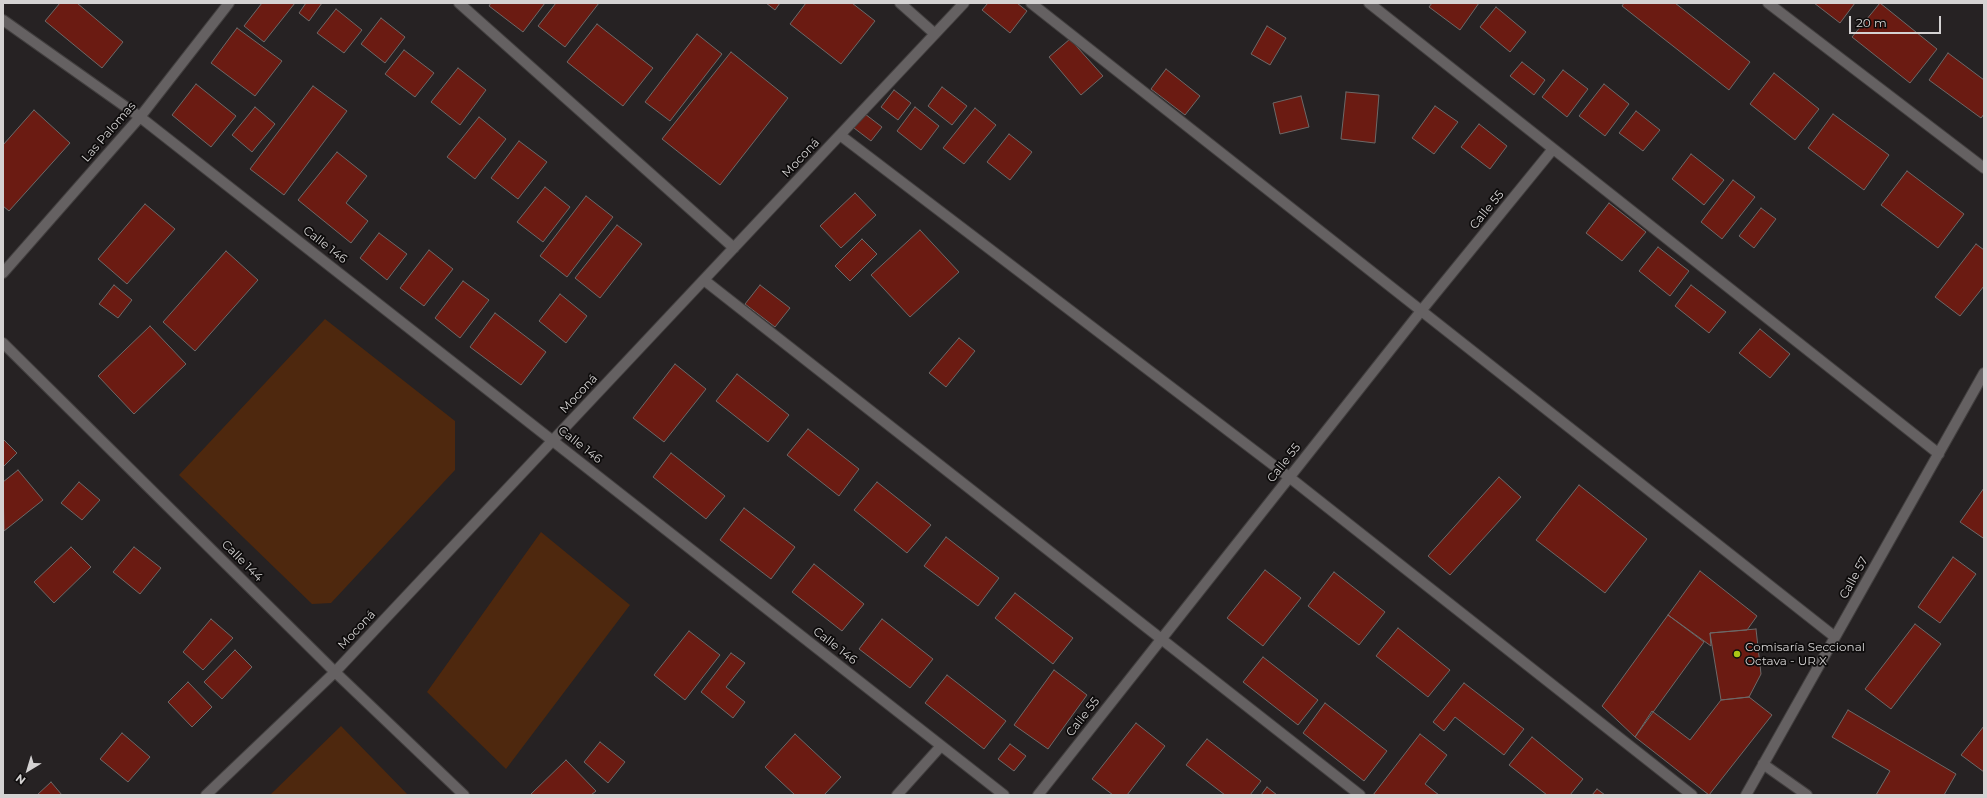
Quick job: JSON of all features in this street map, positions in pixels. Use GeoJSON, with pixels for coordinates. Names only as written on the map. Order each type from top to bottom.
{"type":"FeatureCollection","features":[{"type":"Feature","properties":{"kind":"street","name":"Las Palomas"},"geometry":{"type":"LineString","coordinates":[[3,273],[140,117],[229,3]]}},
{"type":"Feature","properties":{"kind":"street"},"geometry":{"type":"LineString","coordinates":[[459,3],[734,248]]}},
{"type":"Feature","properties":{"kind":"street"},"geometry":{"type":"LineString","coordinates":[[900,3],[935,34]]}},
{"type":"Feature","properties":{"kind":"street","name":"Moconá"},"geometry":{"type":"LineString","coordinates":[[206,795],[335,672],[964,3]]}},
{"type":"Feature","properties":{"kind":"street"},"geometry":{"type":"LineString","coordinates":[[1031,3],[1835,637]]}},
{"type":"Feature","properties":{"kind":"street"},"geometry":{"type":"LineString","coordinates":[[1369,3],[1939,454]]}},
{"type":"Feature","properties":{"kind":"street"},"geometry":{"type":"LineString","coordinates":[[1768,3],[1984,168]]}},
{"type":"Feature","properties":{"kind":"street","name":"Calle 146"},"geometry":{"type":"LineString","coordinates":[[3,20],[140,117],[1004,795]]}},
{"type":"Feature","properties":{"kind":"street"},"geometry":{"type":"LineString","coordinates":[[840,134],[1289,477],[1692,795]]}},
{"type":"Feature","properties":{"kind":"street","name":"Calle 55"},"geometry":{"type":"LineString","coordinates":[[1038,795],[1421,311],[1553,149]]}},
{"type":"Feature","properties":{"kind":"street"},"geometry":{"type":"LineString","coordinates":[[704,280],[1360,795]]}},
{"type":"Feature","properties":{"kind":"street","name":"Calle 144"},"geometry":{"type":"LineString","coordinates":[[3,343],[335,672],[464,795]]}},
{"type":"Feature","properties":{"kind":"street","name":"Calle 57"},"geometry":{"type":"LineString","coordinates":[[1746,795],[1984,373]]}},
{"type":"Feature","properties":{"kind":"street"},"geometry":{"type":"LineString","coordinates":[[896,795],[941,746]]}},
{"type":"Feature","properties":{"kind":"street"},"geometry":{"type":"LineString","coordinates":[[1763,764],[1807,795]]}},
{"type":"Feature","properties":{"kind":"shaded area"},"geometry":{"type":"Polygon","coordinates":[[[325,319],[455,421],[455,470],[331,603],[312,604],[179,475],[325,319]]]}},
{"type":"Feature","properties":{"kind":"shaded area"},"geometry":{"type":"Polygon","coordinates":[[[541,532],[630,605],[506,769],[427,692],[541,532]]]}},
{"type":"Feature","properties":{"kind":"shaded area"},"geometry":{"type":"Polygon","coordinates":[[[341,726],[408,795],[270,795],[341,726]]]}},
{"type":"Feature","properties":{"kind":"building"},"geometry":{"type":"Polygon","coordinates":[[[60,3],[77,3],[123,42],[102,68],[45,21],[60,3]]]}},
{"type":"Feature","properties":{"kind":"building"},"geometry":{"type":"Polygon","coordinates":[[[262,3],[295,3],[264,42],[244,26],[262,3]]]}},
{"type":"Feature","properties":{"kind":"building"},"geometry":{"type":"Polygon","coordinates":[[[306,3],[322,3],[309,21],[299,13],[306,3]]]}},
{"type":"Feature","properties":{"kind":"building"},"geometry":{"type":"Polygon","coordinates":[[[491,3],[545,3],[523,32],[489,6],[491,3]]]}},
{"type":"Feature","properties":{"kind":"building"},"geometry":{"type":"Polygon","coordinates":[[[556,3],[599,3],[565,47],[538,26],[556,3]]]}},
{"type":"Feature","properties":{"kind":"building"},"geometry":{"type":"Polygon","coordinates":[[[766,3],[780,3],[775,10],[766,3]]]}},
{"type":"Feature","properties":{"kind":"building"},"geometry":{"type":"Polygon","coordinates":[[[806,3],[852,3],[875,21],[841,64],[790,24],[806,3]]]}},
{"type":"Feature","properties":{"kind":"building"},"geometry":{"type":"Polygon","coordinates":[[[988,3],[1017,3],[1027,11],[1010,33],[982,10],[988,3]]]}},
{"type":"Feature","properties":{"kind":"building"},"geometry":{"type":"Polygon","coordinates":[[[1432,3],[1479,3],[1460,30],[1429,7],[1432,3]]]}},
{"type":"Feature","properties":{"kind":"building"},"geometry":{"type":"Polygon","coordinates":[[[1624,3],[1675,3],[1750,62],[1729,90],[1622,6],[1624,3]]]}},
{"type":"Feature","properties":{"kind":"building"},"geometry":{"type":"Polygon","coordinates":[[[1814,3],[1855,3],[1840,23],[1814,3]]]}},
{"type":"Feature","properties":{"kind":"building"},"geometry":{"type":"Polygon","coordinates":[[[1880,3],[1937,49],[1910,83],[1852,37],[1880,3]]]}},
{"type":"Feature","properties":{"kind":"building"},"geometry":{"type":"Polygon","coordinates":[[[1496,7],[1526,32],[1510,52],[1480,27],[1496,7]]]}},
{"type":"Feature","properties":{"kind":"building"},"geometry":{"type":"Polygon","coordinates":[[[336,9],[362,30],[344,53],[317,33],[336,9]]]}},
{"type":"Feature","properties":{"kind":"building"},"geometry":{"type":"Polygon","coordinates":[[[381,18],[405,37],[385,63],[361,44],[381,18]]]}},
{"type":"Feature","properties":{"kind":"building"},"geometry":{"type":"Polygon","coordinates":[[[597,24],[653,68],[623,106],[567,62],[597,24]]]}},
{"type":"Feature","properties":{"kind":"building"},"geometry":{"type":"Polygon","coordinates":[[[1267,26],[1286,38],[1270,65],[1251,54],[1267,26]]]}},
{"type":"Feature","properties":{"kind":"building"},"geometry":{"type":"Polygon","coordinates":[[[237,28],[282,61],[255,96],[211,63],[237,28]]]}},
{"type":"Feature","properties":{"kind":"building"},"geometry":{"type":"Polygon","coordinates":[[[697,34],[722,54],[670,121],[645,102],[697,34]]]}},
{"type":"Feature","properties":{"kind":"building"},"geometry":{"type":"Polygon","coordinates":[[[1070,39],[1103,76],[1081,95],[1049,57],[1070,39]]]}},
{"type":"Feature","properties":{"kind":"building"},"geometry":{"type":"Polygon","coordinates":[[[404,50],[434,73],[415,97],[385,74],[404,50]]]}},
{"type":"Feature","properties":{"kind":"building"},"geometry":{"type":"Polygon","coordinates":[[[731,52],[788,98],[720,185],[662,139],[731,52]]]}},
{"type":"Feature","properties":{"kind":"building"},"geometry":{"type":"Polygon","coordinates":[[[1948,53],[1984,80],[1984,114],[1981,118],[1929,80],[1948,53]]]}},
{"type":"Feature","properties":{"kind":"building"},"geometry":{"type":"Polygon","coordinates":[[[1522,62],[1545,80],[1534,95],[1510,76],[1522,62]]]}},
{"type":"Feature","properties":{"kind":"building"},"geometry":{"type":"Polygon","coordinates":[[[458,68],[486,90],[460,125],[431,102],[458,68]]]}},
{"type":"Feature","properties":{"kind":"building"},"geometry":{"type":"Polygon","coordinates":[[[1166,69],[1200,96],[1185,115],[1151,89],[1166,69]]]}},
{"type":"Feature","properties":{"kind":"building"},"geometry":{"type":"Polygon","coordinates":[[[1563,70],[1588,89],[1567,117],[1542,97],[1563,70]]]}},
{"type":"Feature","properties":{"kind":"building"},"geometry":{"type":"Polygon","coordinates":[[[1774,73],[1819,109],[1795,140],[1750,104],[1774,73]]]}},
{"type":"Feature","properties":{"kind":"building"},"geometry":{"type":"Polygon","coordinates":[[[196,84],[236,116],[211,147],[172,115],[196,84]]]}},
{"type":"Feature","properties":{"kind":"building"},"geometry":{"type":"Polygon","coordinates":[[[1604,84],[1629,104],[1605,136],[1579,116],[1604,84]]]}},
{"type":"Feature","properties":{"kind":"building"},"geometry":{"type":"Polygon","coordinates":[[[313,86],[347,111],[284,195],[250,169],[313,86]]]}},
{"type":"Feature","properties":{"kind":"building"},"geometry":{"type":"Polygon","coordinates":[[[942,87],[967,106],[952,125],[928,106],[942,87]]]}},
{"type":"Feature","properties":{"kind":"building"},"geometry":{"type":"Polygon","coordinates":[[[894,90],[911,103],[898,120],[881,107],[894,90]]]}},
{"type":"Feature","properties":{"kind":"building"},"geometry":{"type":"Polygon","coordinates":[[[1346,92],[1379,95],[1375,143],[1341,139],[1346,92]]]}},
{"type":"Feature","properties":{"kind":"building"},"geometry":{"type":"Polygon","coordinates":[[[1301,96],[1309,127],[1280,134],[1273,103],[1301,96]]]}},
{"type":"Feature","properties":{"kind":"building"},"geometry":{"type":"Polygon","coordinates":[[[1435,106],[1458,122],[1434,154],[1412,138],[1435,106]]]}},
{"type":"Feature","properties":{"kind":"building"},"geometry":{"type":"Polygon","coordinates":[[[255,107],[275,124],[252,152],[232,135],[255,107]]]}},
{"type":"Feature","properties":{"kind":"building"},"geometry":{"type":"Polygon","coordinates":[[[915,107],[939,126],[921,150],[897,131],[915,107]]]}},
{"type":"Feature","properties":{"kind":"building"},"geometry":{"type":"Polygon","coordinates":[[[975,108],[996,125],[964,164],[943,148],[975,108]]]}},
{"type":"Feature","properties":{"kind":"building"},"geometry":{"type":"Polygon","coordinates":[[[34,110],[70,143],[9,211],[3,206],[3,145],[34,110]]]}},
{"type":"Feature","properties":{"kind":"building"},"geometry":{"type":"Polygon","coordinates":[[[1636,111],[1660,130],[1643,151],[1619,133],[1636,111]]]}},
{"type":"Feature","properties":{"kind":"building"},"geometry":{"type":"Polygon","coordinates":[[[865,114],[882,127],[871,141],[854,128],[865,114]]]}},
{"type":"Feature","properties":{"kind":"building"},"geometry":{"type":"Polygon","coordinates":[[[1833,114],[1889,155],[1864,190],[1808,148],[1833,114]]]}},
{"type":"Feature","properties":{"kind":"building"},"geometry":{"type":"Polygon","coordinates":[[[479,117],[506,139],[475,179],[447,157],[479,117]]]}},
{"type":"Feature","properties":{"kind":"building"},"geometry":{"type":"Polygon","coordinates":[[[1479,124],[1507,146],[1490,169],[1461,147],[1479,124]]]}},
{"type":"Feature","properties":{"kind":"building"},"geometry":{"type":"Polygon","coordinates":[[[1009,134],[1032,152],[1010,180],[987,162],[1009,134]]]}},
{"type":"Feature","properties":{"kind":"building"},"geometry":{"type":"Polygon","coordinates":[[[519,141],[547,162],[518,199],[491,178],[519,141]]]}},
{"type":"Feature","properties":{"kind":"building"},"geometry":{"type":"Polygon","coordinates":[[[337,152],[367,176],[346,203],[368,221],[351,243],[298,200],[337,152]]]}},
{"type":"Feature","properties":{"kind":"building"},"geometry":{"type":"Polygon","coordinates":[[[1691,154],[1724,180],[1704,205],[1672,179],[1691,154]]]}},
{"type":"Feature","properties":{"kind":"building"},"geometry":{"type":"Polygon","coordinates":[[[1907,171],[1964,214],[1938,248],[1881,205],[1907,171]]]}},
{"type":"Feature","properties":{"kind":"building"},"geometry":{"type":"Polygon","coordinates":[[[1733,180],[1755,197],[1722,239],[1701,222],[1733,180]]]}},
{"type":"Feature","properties":{"kind":"building"},"geometry":{"type":"Polygon","coordinates":[[[545,187],[570,207],[543,242],[517,222],[545,187]]]}},
{"type":"Feature","properties":{"kind":"building"},"geometry":{"type":"Polygon","coordinates":[[[855,193],[876,215],[841,248],[820,226],[855,193]]]}},
{"type":"Feature","properties":{"kind":"building"},"geometry":{"type":"Polygon","coordinates":[[[586,196],[613,217],[567,277],[540,256],[586,196]]]}},
{"type":"Feature","properties":{"kind":"building"},"geometry":{"type":"Polygon","coordinates":[[[1609,203],[1646,232],[1622,261],[1586,233],[1609,203]]]}},
{"type":"Feature","properties":{"kind":"building"},"geometry":{"type":"Polygon","coordinates":[[[145,204],[175,229],[127,284],[98,259],[145,204]]]}},
{"type":"Feature","properties":{"kind":"building"},"geometry":{"type":"Polygon","coordinates":[[[1761,208],[1776,219],[1754,248],[1739,236],[1761,208]]]}},
{"type":"Feature","properties":{"kind":"building"},"geometry":{"type":"Polygon","coordinates":[[[617,225],[642,244],[600,298],[575,278],[617,225]]]}},
{"type":"Feature","properties":{"kind":"building"},"geometry":{"type":"Polygon","coordinates":[[[920,230],[959,272],[910,317],[871,275],[920,230]]]}},
{"type":"Feature","properties":{"kind":"building"},"geometry":{"type":"Polygon","coordinates":[[[379,233],[407,254],[387,280],[360,258],[379,233]]]}},
{"type":"Feature","properties":{"kind":"building"},"geometry":{"type":"Polygon","coordinates":[[[862,239],[877,254],[850,281],[835,266],[862,239]]]}},
{"type":"Feature","properties":{"kind":"building"},"geometry":{"type":"Polygon","coordinates":[[[1976,244],[1984,250],[1984,286],[1960,316],[1935,297],[1976,244]]]}},
{"type":"Feature","properties":{"kind":"building"},"geometry":{"type":"Polygon","coordinates":[[[1658,247],[1689,271],[1670,296],[1639,271],[1658,247]]]}},
{"type":"Feature","properties":{"kind":"building"},"geometry":{"type":"Polygon","coordinates":[[[429,250],[453,269],[424,306],[400,288],[429,250]]]}},
{"type":"Feature","properties":{"kind":"building"},"geometry":{"type":"Polygon","coordinates":[[[226,251],[258,280],[195,351],[163,322],[226,251]]]}},
{"type":"Feature","properties":{"kind":"building"},"geometry":{"type":"Polygon","coordinates":[[[463,281],[489,300],[460,338],[435,318],[463,281]]]}},
{"type":"Feature","properties":{"kind":"building"},"geometry":{"type":"Polygon","coordinates":[[[114,285],[132,300],[118,318],[99,304],[114,285]]]}},
{"type":"Feature","properties":{"kind":"building"},"geometry":{"type":"Polygon","coordinates":[[[760,285],[790,308],[775,327],[745,304],[760,285]]]}},
{"type":"Feature","properties":{"kind":"building"},"geometry":{"type":"Polygon","coordinates":[[[1691,285],[1726,312],[1709,333],[1675,306],[1691,285]]]}},
{"type":"Feature","properties":{"kind":"building"},"geometry":{"type":"Polygon","coordinates":[[[560,294],[587,316],[566,343],[539,321],[560,294]]]}},
{"type":"Feature","properties":{"kind":"building"},"geometry":{"type":"Polygon","coordinates":[[[495,313],[546,352],[521,385],[470,347],[495,313]]]}},
{"type":"Feature","properties":{"kind":"building"},"geometry":{"type":"Polygon","coordinates":[[[150,326],[186,364],[134,414],[98,376],[150,326]]]}},
{"type":"Feature","properties":{"kind":"building"},"geometry":{"type":"Polygon","coordinates":[[[1760,329],[1790,354],[1770,378],[1739,353],[1760,329]]]}},
{"type":"Feature","properties":{"kind":"building"},"geometry":{"type":"Polygon","coordinates":[[[959,338],[975,351],[946,387],[929,373],[959,338]]]}},
{"type":"Feature","properties":{"kind":"building"},"geometry":{"type":"Polygon","coordinates":[[[675,364],[706,389],[664,442],[633,418],[675,364]]]}},
{"type":"Feature","properties":{"kind":"building"},"geometry":{"type":"Polygon","coordinates":[[[737,374],[789,415],[768,442],[716,401],[737,374]]]}},
{"type":"Feature","properties":{"kind":"building"},"geometry":{"type":"Polygon","coordinates":[[[808,429],[859,469],[839,496],[787,455],[808,429]]]}},
{"type":"Feature","properties":{"kind":"building"},"geometry":{"type":"Polygon","coordinates":[[[3,439],[17,453],[3,467],[3,439]]]}},
{"type":"Feature","properties":{"kind":"building"},"geometry":{"type":"Polygon","coordinates":[[[671,453],[725,496],[706,519],[653,477],[671,453]]]}},
{"type":"Feature","properties":{"kind":"building"},"geometry":{"type":"Polygon","coordinates":[[[18,470],[43,500],[4,531],[3,482],[18,470]]]}},
{"type":"Feature","properties":{"kind":"building"},"geometry":{"type":"Polygon","coordinates":[[[1499,477],[1521,497],[1450,575],[1428,556],[1499,477]]]}},
{"type":"Feature","properties":{"kind":"building"},"geometry":{"type":"Polygon","coordinates":[[[79,482],[100,500],[82,520],[61,503],[79,482]]]}},
{"type":"Feature","properties":{"kind":"building"},"geometry":{"type":"Polygon","coordinates":[[[877,482],[931,525],[907,553],[854,510],[877,482]]]}},
{"type":"Feature","properties":{"kind":"building"},"geometry":{"type":"Polygon","coordinates":[[[1579,485],[1647,539],[1605,593],[1536,540],[1579,485]]]}},
{"type":"Feature","properties":{"kind":"building"},"geometry":{"type":"Polygon","coordinates":[[[1984,488],[1984,536],[1983,538],[1960,522],[1984,488]]]}},
{"type":"Feature","properties":{"kind":"building"},"geometry":{"type":"Polygon","coordinates":[[[744,508],[795,547],[771,579],[720,540],[744,508]]]}},
{"type":"Feature","properties":{"kind":"building"},"geometry":{"type":"Polygon","coordinates":[[[946,537],[999,578],[978,606],[924,566],[946,537]]]}},
{"type":"Feature","properties":{"kind":"building"},"geometry":{"type":"Polygon","coordinates":[[[71,547],[91,567],[54,603],[34,582],[71,547]]]}},
{"type":"Feature","properties":{"kind":"building"},"geometry":{"type":"Polygon","coordinates":[[[134,547],[161,568],[140,594],[113,572],[134,547]]]}},
{"type":"Feature","properties":{"kind":"building"},"geometry":{"type":"Polygon","coordinates":[[[1953,557],[1976,574],[1940,623],[1918,607],[1953,557]]]}},
{"type":"Feature","properties":{"kind":"building"},"geometry":{"type":"Polygon","coordinates":[[[814,564],[864,604],[842,631],[792,592],[814,564]]]}},
{"type":"Feature","properties":{"kind":"building"},"geometry":{"type":"Polygon","coordinates":[[[1265,570],[1301,598],[1263,646],[1227,618],[1265,570]]]}},
{"type":"Feature","properties":{"kind":"building"},"geometry":{"type":"Polygon","coordinates":[[[1700,571],[1757,616],[1747,630],[1710,633],[1711,646],[1668,615],[1700,571]]]}},
{"type":"Feature","properties":{"kind":"building"},"geometry":{"type":"Polygon","coordinates":[[[1334,572],[1385,612],[1359,645],[1308,606],[1334,572]]]}},
{"type":"Feature","properties":{"kind":"building"},"geometry":{"type":"Polygon","coordinates":[[[1015,593],[1073,638],[1053,664],[995,618],[1015,593]]]}},
{"type":"Feature","properties":{"kind":"building"},"geometry":{"type":"Polygon","coordinates":[[[1668,615],[1704,642],[1635,737],[1602,706],[1668,615]]]}},
{"type":"Feature","properties":{"kind":"building"},"geometry":{"type":"Polygon","coordinates":[[[211,619],[233,638],[203,670],[183,652],[211,619]]]}},
{"type":"Feature","properties":{"kind":"building"},"geometry":{"type":"Polygon","coordinates":[[[882,619],[933,659],[910,688],[859,649],[882,619]]]}},
{"type":"Feature","properties":{"kind":"building"},"geometry":{"type":"Polygon","coordinates":[[[1915,624],[1941,644],[1891,709],[1865,689],[1915,624]]]}},
{"type":"Feature","properties":{"kind":"building"},"geometry":{"type":"Polygon","coordinates":[[[1398,628],[1450,670],[1428,697],[1376,656],[1398,628]]]}},
{"type":"Feature","properties":{"kind":"building"},"geometry":{"type":"Polygon","coordinates":[[[1756,629],[1761,674],[1749,697],[1721,700],[1710,633],[1756,629]]]}},
{"type":"Feature","properties":{"kind":"building"},"geometry":{"type":"Polygon","coordinates":[[[689,631],[720,655],[685,700],[654,675],[689,631]]]}},
{"type":"Feature","properties":{"kind":"building"},"geometry":{"type":"Polygon","coordinates":[[[235,650],[252,667],[222,699],[204,682],[235,650]]]}},
{"type":"Feature","properties":{"kind":"building"},"geometry":{"type":"Polygon","coordinates":[[[731,653],[745,663],[726,687],[745,702],[733,718],[701,692],[731,653]]]}},
{"type":"Feature","properties":{"kind":"building"},"geometry":{"type":"Polygon","coordinates":[[[1263,657],[1318,700],[1298,725],[1243,682],[1263,657]]]}},
{"type":"Feature","properties":{"kind":"building"},"geometry":{"type":"Polygon","coordinates":[[[1054,670],[1087,695],[1048,749],[1014,725],[1054,670]]]}},
{"type":"Feature","properties":{"kind":"building"},"geometry":{"type":"Polygon","coordinates":[[[947,675],[1006,721],[984,749],[925,703],[947,675]]]}},
{"type":"Feature","properties":{"kind":"building"},"geometry":{"type":"Polygon","coordinates":[[[188,682],[212,707],[192,727],[168,702],[188,682]]]}},
{"type":"Feature","properties":{"kind":"building"},"geometry":{"type":"Polygon","coordinates":[[[1464,683],[1524,729],[1504,755],[1455,717],[1444,731],[1433,722],[1464,683]]]}},
{"type":"Feature","properties":{"kind":"building"},"geometry":{"type":"Polygon","coordinates":[[[1749,697],[1772,715],[1709,795],[1635,737],[1652,711],[1690,740],[1721,700],[1749,697]]]}},
{"type":"Feature","properties":{"kind":"building"},"geometry":{"type":"Polygon","coordinates":[[[1325,703],[1387,751],[1364,781],[1303,733],[1325,703]]]}},
{"type":"Feature","properties":{"kind":"building"},"geometry":{"type":"Polygon","coordinates":[[[1848,710],[1956,774],[1944,795],[1876,795],[1890,771],[1832,737],[1848,710]]]}},
{"type":"Feature","properties":{"kind":"building"},"geometry":{"type":"Polygon","coordinates":[[[1136,723],[1165,746],[1127,795],[1113,795],[1092,779],[1136,723]]]}},
{"type":"Feature","properties":{"kind":"building"},"geometry":{"type":"Polygon","coordinates":[[[1984,726],[1984,772],[1961,755],[1984,726]]]}},
{"type":"Feature","properties":{"kind":"building"},"geometry":{"type":"Polygon","coordinates":[[[122,733],[150,757],[128,782],[100,759],[122,733]]]}},
{"type":"Feature","properties":{"kind":"building"},"geometry":{"type":"Polygon","coordinates":[[[795,734],[841,777],[824,795],[795,795],[765,767],[795,734]]]}},
{"type":"Feature","properties":{"kind":"building"},"geometry":{"type":"Polygon","coordinates":[[[1420,734],[1447,755],[1425,784],[1439,795],[1373,795],[1420,734]]]}},
{"type":"Feature","properties":{"kind":"building"},"geometry":{"type":"Polygon","coordinates":[[[1532,737],[1583,779],[1570,795],[1547,795],[1509,765],[1532,737]]]}},
{"type":"Feature","properties":{"kind":"building"},"geometry":{"type":"Polygon","coordinates":[[[1207,739],[1261,781],[1250,795],[1225,795],[1186,765],[1207,739]]]}},
{"type":"Feature","properties":{"kind":"building"},"geometry":{"type":"Polygon","coordinates":[[[600,742],[625,762],[608,783],[584,762],[600,742]]]}},
{"type":"Feature","properties":{"kind":"building"},"geometry":{"type":"Polygon","coordinates":[[[1010,744],[1026,756],[1014,771],[998,759],[1010,744]]]}},
{"type":"Feature","properties":{"kind":"building"},"geometry":{"type":"Polygon","coordinates":[[[566,760],[596,791],[591,795],[530,795],[566,760]]]}},
{"type":"Feature","properties":{"kind":"building"},"geometry":{"type":"Polygon","coordinates":[[[51,782],[62,795],[37,795],[51,782]]]}},
{"type":"Feature","properties":{"kind":"building"},"geometry":{"type":"Polygon","coordinates":[[[1267,787],[1277,795],[1261,795],[1267,787]]]}},
{"type":"Feature","properties":{"kind":"building"},"geometry":{"type":"Polygon","coordinates":[[[1597,789],[1605,795],[1592,795],[1597,789]]]}},
{"type":"Feature","properties":{"kind":"place","name":"Comisaría Seccional Octava - UR X"},"geometry":{"type":"Point","coordinates":[1737,654]}}]}
